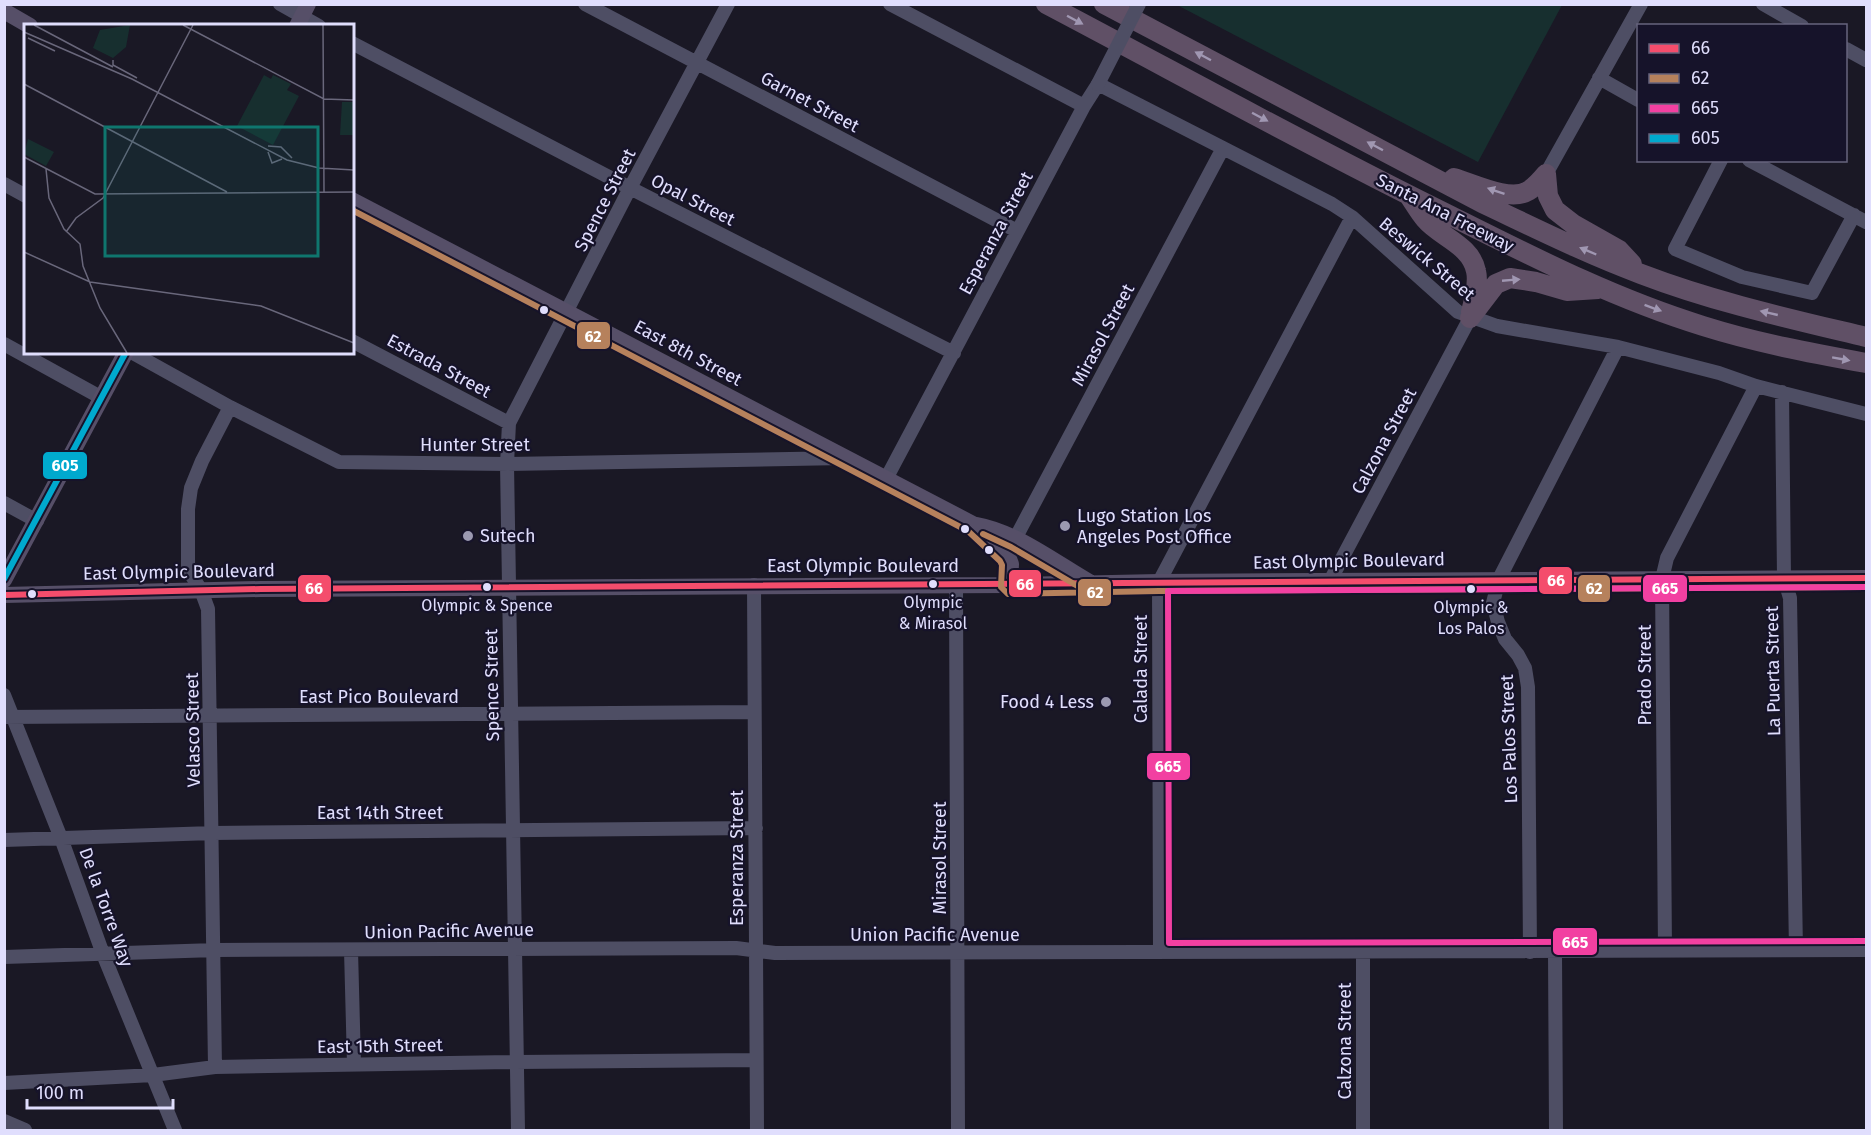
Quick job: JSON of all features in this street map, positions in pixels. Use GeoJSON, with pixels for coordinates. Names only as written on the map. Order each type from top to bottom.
{"type":"FeatureCollection","features":[{"type":"Feature","properties":{"kind":"highway","name":"Santa Ana Freeway"},"geometry":{"type":"LineString","coordinates":[[1046,4],[1409,196],[1559,271],[1702,326],[1783,348],[1866,363]]}},
{"type":"Feature","properties":{"kind":"highway","name":"Santa Ana Freeway"},"geometry":{"type":"LineString","coordinates":[[1104,4],[1492,208],[1641,274],[1740,307],[1866,337]]}},
{"type":"Feature","properties":{"kind":"highway"},"geometry":{"type":"LineString","coordinates":[[1413,166],[1499,193],[1515,195],[1530,190],[1546,174]]}},
{"type":"Feature","properties":{"kind":"highway"},"geometry":{"type":"LineString","coordinates":[[1546,174],[1548,196],[1555,210],[1573,224],[1619,250],[1641,274]]}},
{"type":"Feature","properties":{"kind":"highway"},"geometry":{"type":"LineString","coordinates":[[1409,196],[1425,220],[1473,260],[1477,285],[1470,318]]}},
{"type":"Feature","properties":{"kind":"highway"},"geometry":{"type":"LineString","coordinates":[[1470,318],[1496,284],[1510,278],[1536,282],[1567,291],[1602,289]]}},
{"type":"Feature","properties":{"kind":"main road"},"geometry":{"type":"LineString","coordinates":[[4,11],[27,24]]}},
{"type":"Feature","properties":{"kind":"main road","name":"East 8th Street"},"geometry":{"type":"LineString","coordinates":[[354,201],[973,524],[1008,556],[1011,568],[1010,585]]}},
{"type":"Feature","properties":{"kind":"main road"},"geometry":{"type":"LineString","coordinates":[[4,580],[125,354]]}},
{"type":"Feature","properties":{"kind":"main road","name":"East 8th Street"},"geometry":{"type":"LineString","coordinates":[[973,524],[991,527],[1016,538],[1091,583]]}},
{"type":"Feature","properties":{"kind":"main road","name":"East Olympic Boulevard"},"geometry":{"type":"LineString","coordinates":[[4,595],[201,590],[1866,578]]}},
{"type":"Feature","properties":{"kind":"street"},"geometry":{"type":"LineString","coordinates":[[280,4],[316,24]]}},
{"type":"Feature","properties":{"kind":"street","name":"Garnet Street"},"geometry":{"type":"LineString","coordinates":[[585,4],[1017,231]]}},
{"type":"Feature","properties":{"kind":"street","name":"Spence Street"},"geometry":{"type":"LineString","coordinates":[[518,1131],[507,464],[509,423],[728,4]]}},
{"type":"Feature","properties":{"kind":"street"},"geometry":{"type":"LineString","coordinates":[[890,4],[1084,106]]}},
{"type":"Feature","properties":{"kind":"street","name":"Esperanza Street"},"geometry":{"type":"LineString","coordinates":[[886,479],[1139,4]]}},
{"type":"Feature","properties":{"kind":"street"},"geometry":{"type":"LineString","coordinates":[[1546,174],[1641,4]]}},
{"type":"Feature","properties":{"kind":"street"},"geometry":{"type":"LineString","coordinates":[[1763,4],[1798,24]]}},
{"type":"Feature","properties":{"kind":"street","name":"Opal Street"},"geometry":{"type":"LineString","coordinates":[[354,44],[954,353]]}},
{"type":"Feature","properties":{"kind":"street"},"geometry":{"type":"LineString","coordinates":[[1847,50],[1866,60]]}},
{"type":"Feature","properties":{"kind":"street"},"geometry":{"type":"LineString","coordinates":[[1599,78],[1637,99]]}},
{"type":"Feature","properties":{"kind":"street","name":"Beswick Street"},"geometry":{"type":"LineString","coordinates":[[1098,84],[1332,204],[1352,217],[1458,312],[1470,318],[1497,326],[1618,347],[1866,414]]}},
{"type":"Feature","properties":{"kind":"street","name":"Mirasol Street"},"geometry":{"type":"LineString","coordinates":[[1016,538],[1223,148]]}},
{"type":"Feature","properties":{"kind":"street"},"geometry":{"type":"LineString","coordinates":[[1720,162],[1675,249],[1742,277],[1812,293],[1854,215]]}},
{"type":"Feature","properties":{"kind":"street"},"geometry":{"type":"LineString","coordinates":[[1753,162],[1866,222]]}},
{"type":"Feature","properties":{"kind":"street"},"geometry":{"type":"LineString","coordinates":[[4,184],[24,195]]}},
{"type":"Feature","properties":{"kind":"street","name":"Calada Street"},"geometry":{"type":"LineString","coordinates":[[1161,952],[1159,582],[1352,217]]}},
{"type":"Feature","properties":{"kind":"street","name":"Calzona Street"},"geometry":{"type":"LineString","coordinates":[[1330,581],[1470,318]]}},
{"type":"Feature","properties":{"kind":"street","name":"Estrada Street"},"geometry":{"type":"LineString","coordinates":[[354,342],[509,423]]}},
{"type":"Feature","properties":{"kind":"street"},"geometry":{"type":"LineString","coordinates":[[4,344],[102,398]]}},
{"type":"Feature","properties":{"kind":"street","name":"Los Palos Street"},"geometry":{"type":"LineString","coordinates":[[1530,952],[1526,668],[1505,639],[1493,603],[1499,579],[1618,347]]}},
{"type":"Feature","properties":{"kind":"street","name":"Hunter Street"},"geometry":{"type":"LineString","coordinates":[[135,354],[230,407],[339,462],[507,464],[845,458]]}},
{"type":"Feature","properties":{"kind":"street","name":"Prado Street"},"geometry":{"type":"LineString","coordinates":[[1665,951],[1662,579],[1667,558],[1756,386]]}},
{"type":"Feature","properties":{"kind":"street","name":"La Puerta Street"},"geometry":{"type":"LineString","coordinates":[[1782,392],[1784,578],[1790,598],[1796,950]]}},
{"type":"Feature","properties":{"kind":"street","name":"Velasco Street"},"geometry":{"type":"LineString","coordinates":[[216,1067],[208,607],[201,590],[188,570],[187,534],[191,488],[202,461],[230,407]]}},
{"type":"Feature","properties":{"kind":"street"},"geometry":{"type":"LineString","coordinates":[[4,503],[37,521]]}},
{"type":"Feature","properties":{"kind":"street","name":"Esperanza Street"},"geometry":{"type":"LineString","coordinates":[[754,585],[757,1131]]}},
{"type":"Feature","properties":{"kind":"street","name":"Mirasol Street"},"geometry":{"type":"LineString","coordinates":[[956,585],[958,1131]]}},
{"type":"Feature","properties":{"kind":"street","name":"De la Torre Way"},"geometry":{"type":"LineString","coordinates":[[4,695],[9,717],[61,838],[103,954],[175,1131]]}},
{"type":"Feature","properties":{"kind":"street","name":"East Pico Boulevard"},"geometry":{"type":"LineString","coordinates":[[9,717],[754,712]]}},
{"type":"Feature","properties":{"kind":"street","name":"East 14th Street"},"geometry":{"type":"LineString","coordinates":[[4,840],[213,833],[756,828]]}},
{"type":"Feature","properties":{"kind":"street","name":"Union Pacific Avenue"},"geometry":{"type":"LineString","coordinates":[[4,957],[215,950],[514,948],[736,948],[775,953],[1866,950]]}},
{"type":"Feature","properties":{"kind":"street"},"geometry":{"type":"LineString","coordinates":[[351,950],[354,1064]]}},
{"type":"Feature","properties":{"kind":"street","name":"Calzona Street"},"geometry":{"type":"LineString","coordinates":[[1363,952],[1363,1131]]}},
{"type":"Feature","properties":{"kind":"street"},"geometry":{"type":"LineString","coordinates":[[1555,952],[1556,1131]]}},
{"type":"Feature","properties":{"kind":"street","name":"East 15th Street"},"geometry":{"type":"LineString","coordinates":[[4,1083],[153,1075],[216,1067],[756,1060]]}},
{"type":"Feature","properties":{"kind":"street"},"geometry":{"type":"LineString","coordinates":[[4,1121],[26,1131]]}},
{"type":"Feature","properties":{"kind":"green space"},"geometry":{"type":"Polygon","coordinates":[[[1177,5],[1562,5],[1478,162],[1177,5]]]}},
{"type":"Feature","properties":{"kind":"transit line","name":"62"},"geometry":{"type":"LineString","coordinates":[[354,211],[968,531],[1000,561],[1002,565],[1001,587],[1008,594],[1866,587]]}},
{"type":"Feature","properties":{"kind":"transit line","name":"605"},"geometry":{"type":"LineString","coordinates":[[4,579],[125,354]]}},
{"type":"Feature","properties":{"kind":"transit line","name":"62"},"geometry":{"type":"LineString","coordinates":[[983,534],[1011,547],[1086,591]]}},
{"type":"Feature","properties":{"kind":"transit line","name":"66"},"geometry":{"type":"LineString","coordinates":[[4,595],[261,589],[1866,578]]}},
{"type":"Feature","properties":{"kind":"transit line","name":"665"},"geometry":{"type":"LineString","coordinates":[[1866,587],[1168,591],[1169,943],[1866,941]]}},
{"type":"Feature","properties":{"kind":"place","name":"Lugo Station Los Angeles Post Office"},"geometry":{"type":"Point","coordinates":[1065,526]}},
{"type":"Feature","properties":{"kind":"place","name":"Sutech"},"geometry":{"type":"Point","coordinates":[468,536]}},
{"type":"Feature","properties":{"kind":"place","name":"Olympic & Mirasol"},"geometry":{"type":"Point","coordinates":[933,584]}},
{"type":"Feature","properties":{"kind":"place","name":"Olympic & Spence"},"geometry":{"type":"Point","coordinates":[487,587]}},
{"type":"Feature","properties":{"kind":"place","name":"Olympic & Los Palos"},"geometry":{"type":"Point","coordinates":[1471,589]}},
{"type":"Feature","properties":{"kind":"place","name":"Food 4 Less"},"geometry":{"type":"Point","coordinates":[1106,702]}}]}
